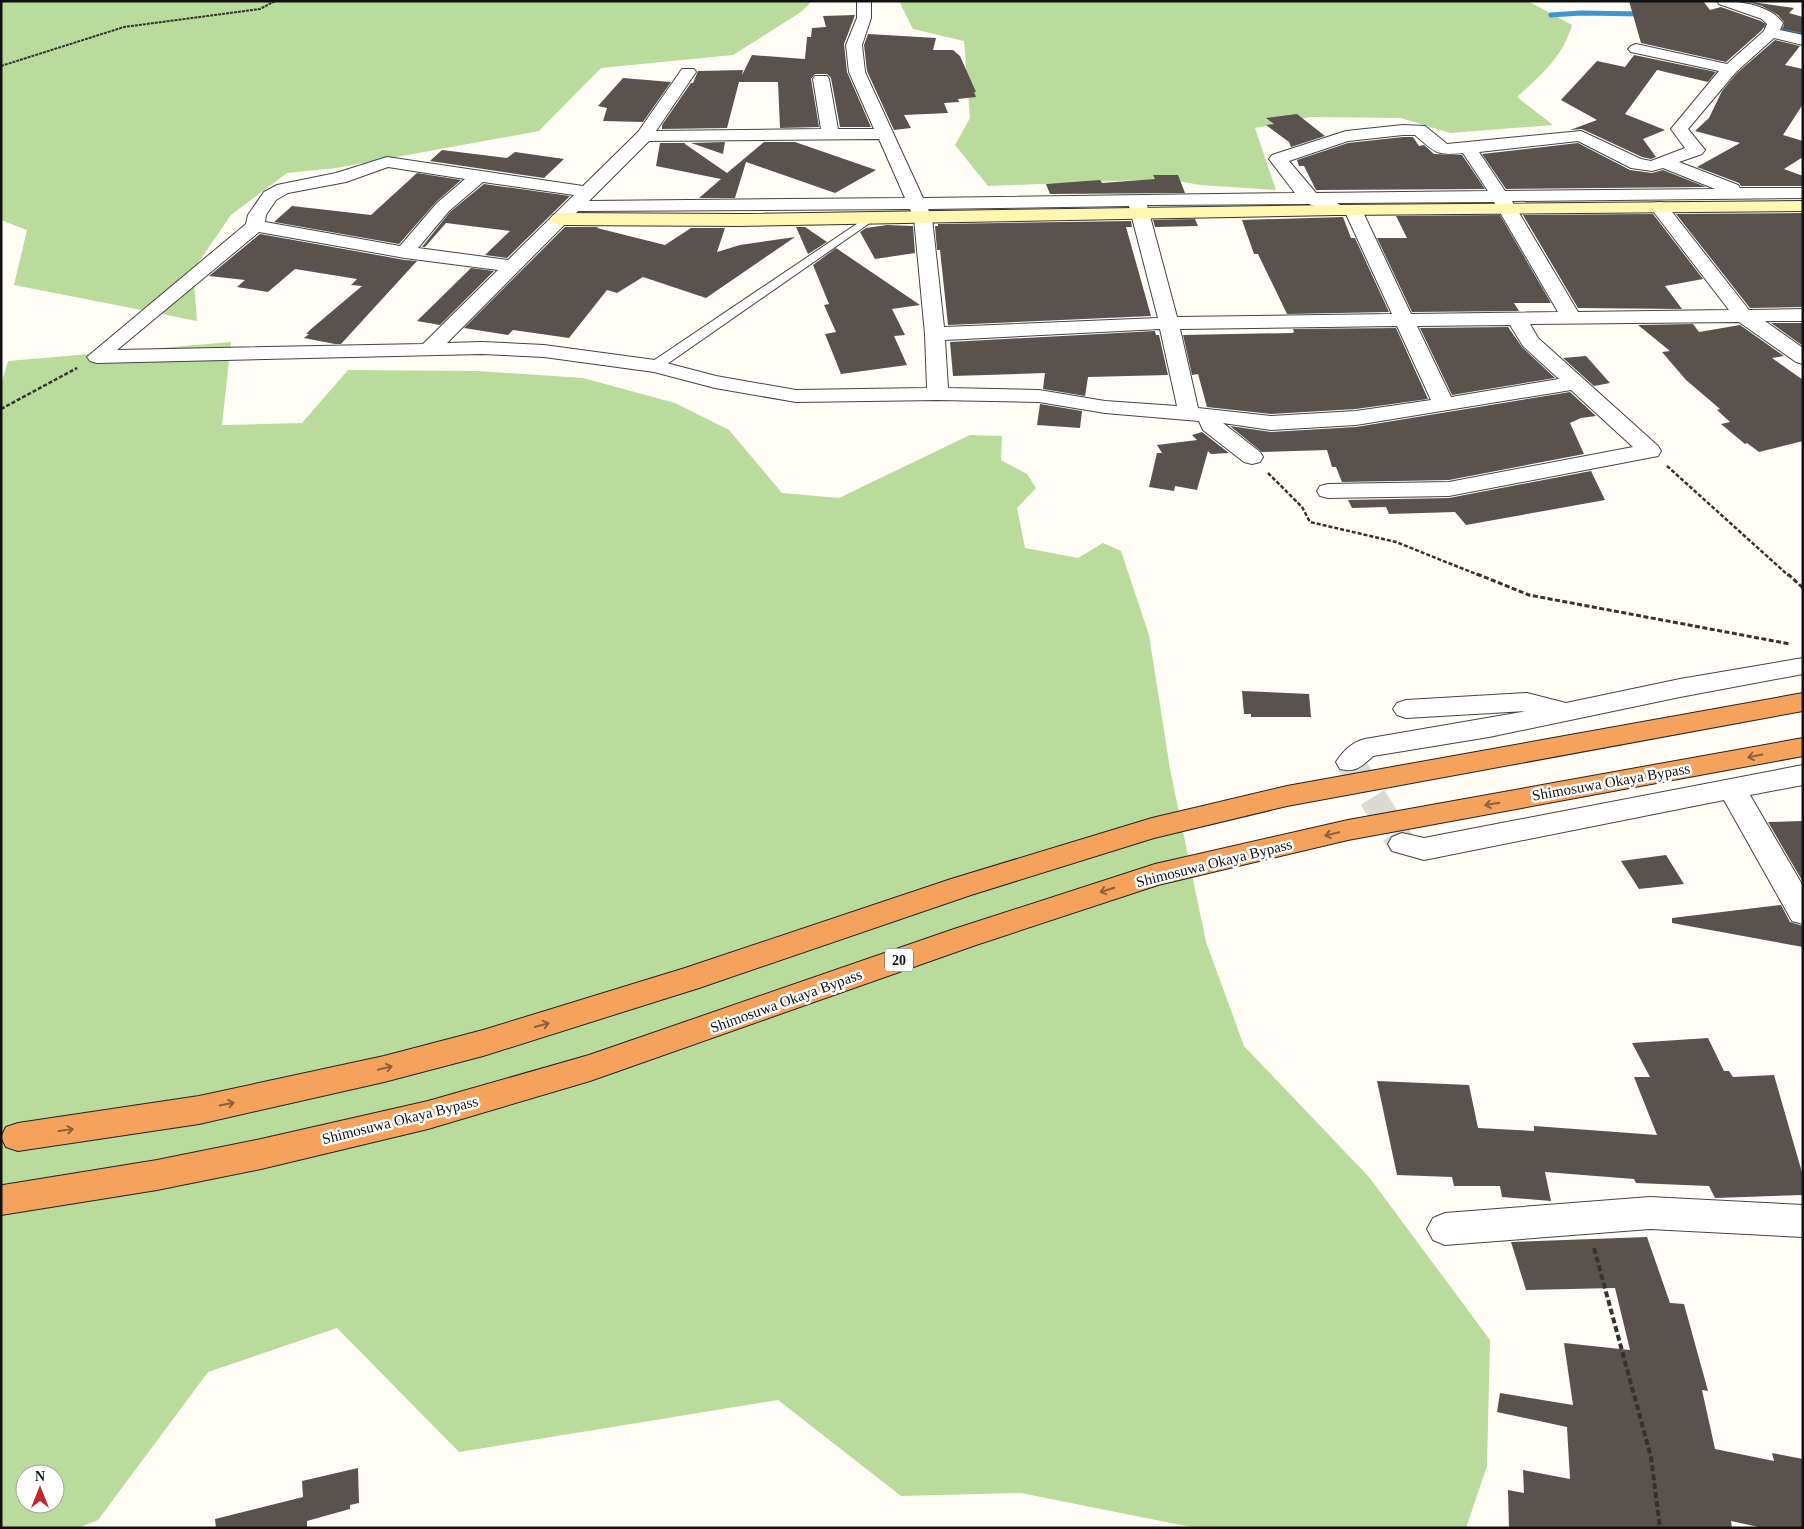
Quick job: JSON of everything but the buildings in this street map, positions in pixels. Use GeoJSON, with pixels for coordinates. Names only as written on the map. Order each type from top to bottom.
{"type":"FeatureCollection","features":[{"type":"Feature","properties":{"kind":"highway"},"geometry":{"type":"LineString","coordinates":[[18,1137],[199,1110],[384,1069],[483,1043],[678,982],[961,887],[1152,828],[1287,796],[1803,702]]}},
{"type":"Feature","properties":{"kind":"highway","name":"Shimosuwa Okaya Bypass"},"geometry":{"type":"LineString","coordinates":[[3,1200],[167,1173],[261,1154],[447,1109],[590,1068],[965,937],[1155,875],[1348,830],[1803,747]]}},
{"type":"Feature","properties":{"kind":"street"},"geometry":{"type":"LineString","coordinates":[[864,1],[864,18],[854,45],[857,72],[920,211],[935,334],[938,394]]}},
{"type":"Feature","properties":{"kind":"street"},"geometry":{"type":"LineString","coordinates":[[1444,405],[1403,320],[1345,210],[1306,195],[1278,159],[1346,136],[1419,130],[1443,150],[1581,136],[1637,164],[1652,166],[1664,162],[1696,150],[1679,129],[1730,69],[1771,33],[1775,23],[1767,16],[1724,1]]}},
{"type":"Feature","properties":{"kind":"street"},"geometry":{"type":"LineString","coordinates":[[1771,33],[1803,40]]}},
{"type":"Feature","properties":{"kind":"street"},"geometry":{"type":"LineString","coordinates":[[1636,49],[1730,69]]}},
{"type":"Feature","properties":{"kind":"street"},"geometry":{"type":"LineString","coordinates":[[428,350],[644,136],[688,72]]}},
{"type":"Feature","properties":{"kind":"street"},"geometry":{"type":"LineString","coordinates":[[821,79],[830,135]]}},
{"type":"Feature","properties":{"kind":"street"},"geometry":{"type":"LineString","coordinates":[[644,136],[885,134]]}},
{"type":"Feature","properties":{"kind":"street"},"geometry":{"type":"LineString","coordinates":[[1467,147],[1504,203],[1571,317]]}},
{"type":"Feature","properties":{"kind":"street"},"geometry":{"type":"LineString","coordinates":[[97,357],[255,226],[257,215],[270,196],[283,189],[340,178],[387,162],[588,192]]}},
{"type":"Feature","properties":{"kind":"street"},"geometry":{"type":"LineString","coordinates":[[1664,162],[1749,200]]}},
{"type":"Feature","properties":{"kind":"street"},"geometry":{"type":"LineString","coordinates":[[405,252],[444,207],[478,176]]}},
{"type":"Feature","properties":{"kind":"street"},"geometry":{"type":"LineString","coordinates":[[1138,207],[1345,210],[1504,203],[1801,198]]}},
{"type":"Feature","properties":{"kind":"street"},"geometry":{"type":"LineString","coordinates":[[566,213],[741,213],[1138,207],[1313,199],[1659,207],[1749,200]]}},
{"type":"Feature","properties":{"kind":"street"},"geometry":{"type":"LineString","coordinates":[[1138,207],[1169,323],[1199,415],[1252,457]]}},
{"type":"Feature","properties":{"kind":"street"},"geometry":{"type":"LineString","coordinates":[[1659,207],[1744,316],[1803,358]]}},
{"type":"Feature","properties":{"kind":"street"},"geometry":{"type":"LineString","coordinates":[[741,213],[870,218],[920,211]]}},
{"type":"Feature","properties":{"kind":"street"},"geometry":{"type":"LineString","coordinates":[[255,226],[405,252],[513,266]]}},
{"type":"Feature","properties":{"kind":"street"},"geometry":{"type":"LineString","coordinates":[[935,334],[1169,323],[1803,314]]}},
{"type":"Feature","properties":{"kind":"street"},"geometry":{"type":"LineString","coordinates":[[1516,318],[1530,342],[1650,451]]}},
{"type":"Feature","properties":{"kind":"street"},"geometry":{"type":"LineString","coordinates":[[97,357],[482,348],[544,351],[655,366],[715,382],[796,396],[938,394],[1039,396],[1105,407],[1270,423],[1356,418],[1575,383]]}},
{"type":"Feature","properties":{"kind":"street"},"geometry":{"type":"LineString","coordinates":[[1328,492],[1449,489],[1650,451]]}},
{"type":"Feature","properties":{"kind":"street"},"geometry":{"type":"LineString","coordinates":[[1350,762],[1365,748],[1489,728],[1568,712],[1680,688],[1800,656]]}},
{"type":"Feature","properties":{"kind":"street"},"geometry":{"type":"LineString","coordinates":[[1406,709],[1527,702],[1568,712]]}},
{"type":"Feature","properties":{"kind":"street"},"geometry":{"type":"LineString","coordinates":[[1402,844],[1424,849],[1803,775]]}},
{"type":"Feature","properties":{"kind":"street"},"geometry":{"type":"LineString","coordinates":[[1732,789],[1803,913]]}},
{"type":"Feature","properties":{"kind":"street"},"geometry":{"type":"LineString","coordinates":[[1445,1229],[1650,1213],[1803,1221]]}},
{"type":"Feature","properties":{"kind":"lane"},"geometry":{"type":"LineString","coordinates":[[655,366],[870,218]]}},
{"type":"Feature","properties":{"kind":"path"},"geometry":{"type":"LineString","coordinates":[[1,66],[124,27],[260,9],[275,1]]}},
{"type":"Feature","properties":{"kind":"path"},"geometry":{"type":"LineString","coordinates":[[1,409],[97,357]]}},
{"type":"Feature","properties":{"kind":"path"},"geometry":{"type":"LineString","coordinates":[[1650,451],[1803,588]]}},
{"type":"Feature","properties":{"kind":"path"},"geometry":{"type":"LineString","coordinates":[[1252,457],[1302,507],[1310,522],[1396,542],[1529,595],[1800,656]]}},
{"type":"Feature","properties":{"kind":"path"},"geometry":{"type":"LineString","coordinates":[[1586,1218],[1651,1457],[1660,1528]]}},
{"type":"Feature","properties":{"kind":"green space"},"geometry":{"type":"Polygon","coordinates":[[[1,1],[812,1],[801,12],[733,55],[601,68],[539,131],[336,168],[287,173],[231,215],[193,270],[197,321],[14,285],[27,230],[1,220],[1,1]]]}},
{"type":"Feature","properties":{"kind":"green space"},"geometry":{"type":"Polygon","coordinates":[[[899,1],[1528,1],[1572,25],[1557,56],[1517,97],[1553,125],[1450,133],[1401,118],[1311,117],[1255,128],[1276,190],[1200,185],[1167,179],[988,186],[955,145],[970,118],[964,41],[913,29],[899,1]]]}},
{"type":"Feature","properties":{"kind":"green space"},"geometry":{"type":"Polygon","coordinates":[[[231,342],[222,425],[302,423],[348,370],[477,371],[583,378],[675,403],[729,430],[782,493],[839,498],[970,435],[1002,436],[1001,460],[1027,474],[1036,488],[1017,508],[1025,548],[1078,558],[1103,543],[1121,551],[1149,635],[1170,769],[1206,942],[1244,1046],[1369,1177],[1490,1340],[1487,1466],[1466,1528],[1196,1528],[1021,1493],[901,1496],[778,1400],[459,1452],[337,1328],[208,1372],[98,1520],[78,1528],[1,1528],[1,385],[8,361],[231,342]]]}},
{"type":"Feature","properties":{"kind":"waterway"},"geometry":{"type":"LineString","coordinates":[[1551,15],[1581,13],[1643,14]]}},
{"type":"Feature","properties":{"kind":"waterway"},"geometry":{"type":"LineString","coordinates":[[1753,23],[1803,34]]}},
{"type":"Feature","properties":{"kind":"tunnel"},"geometry":{"type":"LineString","coordinates":[[1350,762],[1402,844]]}}]}
